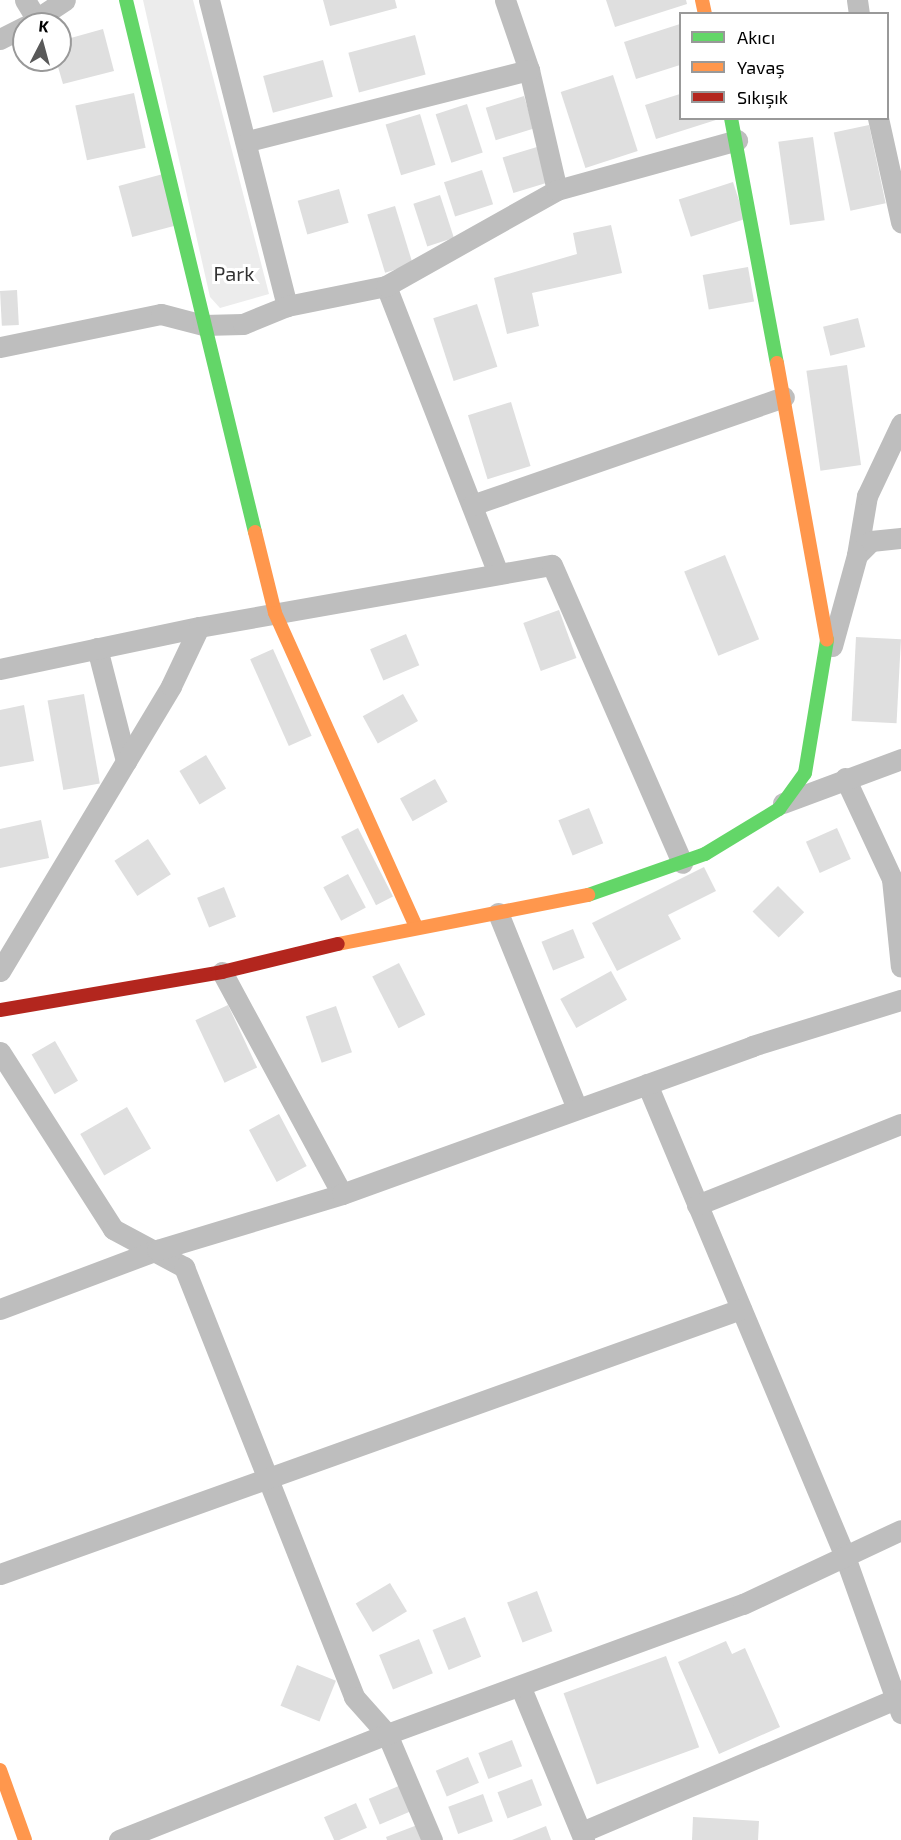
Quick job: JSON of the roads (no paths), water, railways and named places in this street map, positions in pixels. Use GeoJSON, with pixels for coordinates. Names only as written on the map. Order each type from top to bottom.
{"type":"FeatureCollection","features":[{"type":"Feature","properties":{"kind":"street"},"geometry":{"type":"LineString","coordinates":[[48,12],[65,0]]}},
{"type":"Feature","properties":{"kind":"street"},"geometry":{"type":"LineString","coordinates":[[126,0],[203,325],[275,613],[415,926]]}},
{"type":"Feature","properties":{"kind":"street"},"geometry":{"type":"LineString","coordinates":[[208,0],[248,141],[287,306]]}},
{"type":"Feature","properties":{"kind":"street"},"geometry":{"type":"LineString","coordinates":[[506,0],[529,70],[557,190]]}},
{"type":"Feature","properties":{"kind":"street"},"geometry":{"type":"LineString","coordinates":[[248,141],[529,70]]}},
{"type":"Feature","properties":{"kind":"street"},"geometry":{"type":"LineString","coordinates":[[732,120],[826,628],[827,663]]}},
{"type":"Feature","properties":{"kind":"street"},"geometry":{"type":"LineString","coordinates":[[878,120],[901,222]]}},
{"type":"Feature","properties":{"kind":"street"},"geometry":{"type":"LineString","coordinates":[[0,347],[161,314],[203,325],[243,324],[287,306],[386,286],[557,190],[737,140]]}},
{"type":"Feature","properties":{"kind":"street"},"geometry":{"type":"LineString","coordinates":[[386,286],[498,573]]}},
{"type":"Feature","properties":{"kind":"street"},"geometry":{"type":"LineString","coordinates":[[472,505],[784,397]]}},
{"type":"Feature","properties":{"kind":"street"},"geometry":{"type":"LineString","coordinates":[[783,803],[805,773],[827,663],[857,555],[867,496],[901,424]]}},
{"type":"Feature","properties":{"kind":"street"},"geometry":{"type":"LineString","coordinates":[[857,555],[871,541],[901,538]]}},
{"type":"Feature","properties":{"kind":"street"},"geometry":{"type":"LineString","coordinates":[[0,669],[199,627],[552,565],[682,863]]}},
{"type":"Feature","properties":{"kind":"street"},"geometry":{"type":"LineString","coordinates":[[0,971],[126,761],[199,627]]}},
{"type":"Feature","properties":{"kind":"street"},"geometry":{"type":"LineString","coordinates":[[97,648],[126,761]]}},
{"type":"Feature","properties":{"kind":"street"},"geometry":{"type":"LineString","coordinates":[[0,1010],[222,972],[415,926],[568,902],[705,854],[783,803],[901,759]]}},
{"type":"Feature","properties":{"kind":"street"},"geometry":{"type":"LineString","coordinates":[[845,778],[892,879],[901,967]]}},
{"type":"Feature","properties":{"kind":"street"},"geometry":{"type":"LineString","coordinates":[[498,913],[577,1109]]}},
{"type":"Feature","properties":{"kind":"street"},"geometry":{"type":"LineString","coordinates":[[222,972],[342,1194]]}},
{"type":"Feature","properties":{"kind":"street"},"geometry":{"type":"LineString","coordinates":[[0,1309],[157,1250],[342,1194],[647,1084],[901,1000]]}},
{"type":"Feature","properties":{"kind":"street"},"geometry":{"type":"LineString","coordinates":[[0,1052],[113,1229],[157,1250],[184,1268],[354,1697],[387,1734],[432,1840]]}},
{"type":"Feature","properties":{"kind":"street"},"geometry":{"type":"LineString","coordinates":[[521,1688],[583,1836],[898,1706],[844,1554],[647,1084]]}},
{"type":"Feature","properties":{"kind":"street"},"geometry":{"type":"LineString","coordinates":[[697,1205],[901,1124]]}},
{"type":"Feature","properties":{"kind":"street"},"geometry":{"type":"LineString","coordinates":[[0,1574],[267,1475],[741,1309]]}},
{"type":"Feature","properties":{"kind":"street"},"geometry":{"type":"LineString","coordinates":[[119,1840],[387,1734],[521,1688],[743,1604],[844,1554],[901,1530]]}},
{"type":"Feature","properties":{"kind":"street"},"geometry":{"type":"LineString","coordinates":[[0,1770],[25,1840]]}},
{"type":"Feature","properties":{"kind":"park label","name":"Park"},"geometry":{"type":"Point","coordinates":[234,273]}}]}
